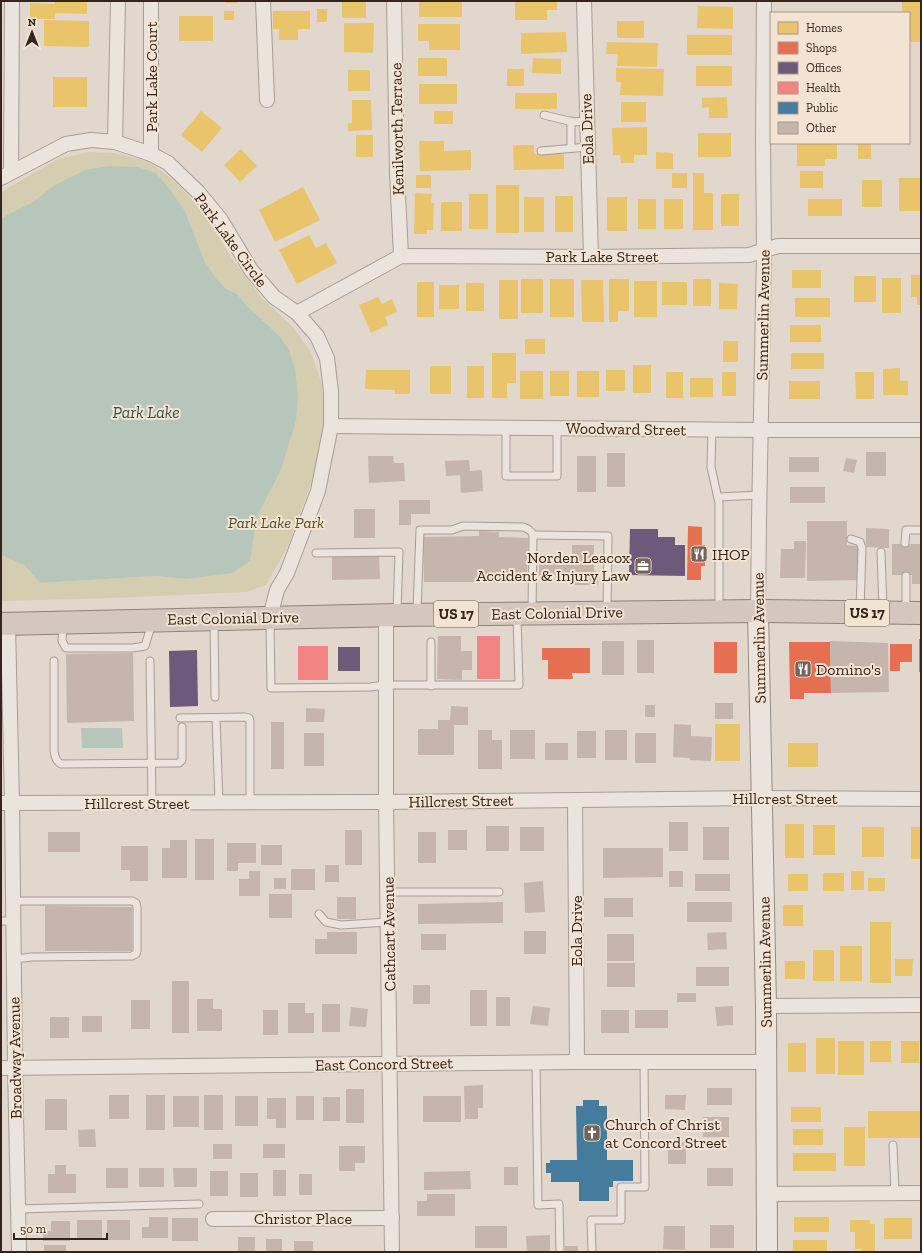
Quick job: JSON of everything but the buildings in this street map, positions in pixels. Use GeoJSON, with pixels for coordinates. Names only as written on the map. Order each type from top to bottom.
{"type":"FeatureCollection","features":[{"type":"Feature","properties":{"kind":"highway","name":"East Colonial Drive"},"geometry":{"type":"LineString","coordinates":[[4,624],[214,618],[400,615],[758,611],[914,613]]}},
{"type":"Feature","properties":{"kind":"street"},"geometry":{"type":"LineString","coordinates":[[6,175],[12,1]]}},
{"type":"Feature","properties":{"kind":"street"},"geometry":{"type":"LineString","coordinates":[[115,142],[118,1]]}},
{"type":"Feature","properties":{"kind":"street","name":"Park Lake Court"},"geometry":{"type":"LineString","coordinates":[[151,1],[151,154]]}},
{"type":"Feature","properties":{"kind":"street"},"geometry":{"type":"LineString","coordinates":[[263,1],[267,100]]}},
{"type":"Feature","properties":{"kind":"street","name":"Kenilworth Terrace"},"geometry":{"type":"LineString","coordinates":[[394,1],[397,173],[402,256]]}},
{"type":"Feature","properties":{"kind":"street","name":"Eola Drive"},"geometry":{"type":"LineString","coordinates":[[584,1],[591,257]]}},
{"type":"Feature","properties":{"kind":"street","name":"Summerlin Avenue"},"geometry":{"type":"LineString","coordinates":[[764,1],[764,250],[758,611],[766,1006],[768,1252]]}},
{"type":"Feature","properties":{"kind":"street","name":"Park Lake Circle"},"geometry":{"type":"LineString","coordinates":[[6,175],[66,144],[91,140],[115,142],[151,154],[168,163],[198,192],[221,220],[251,270],[274,297],[297,313],[317,336],[327,358],[331,391],[331,426],[318,491],[287,573],[277,590],[270,617]]}},
{"type":"Feature","properties":{"kind":"street","name":"Park Lake Street"},"geometry":{"type":"LineString","coordinates":[[297,313],[402,256],[591,257],[749,255],[778,246],[921,246]]}},
{"type":"Feature","properties":{"kind":"street","name":"Woodward Street"},"geometry":{"type":"LineString","coordinates":[[331,426],[712,430],[921,430]]}},
{"type":"Feature","properties":{"kind":"street","name":"Cathcart Avenue"},"geometry":{"type":"LineString","coordinates":[[392,1252],[386,802],[386,685],[400,615]]}},
{"type":"Feature","properties":{"kind":"street","name":"Broadway Avenue"},"geometry":{"type":"LineString","coordinates":[[4,624],[7,803],[13,901],[7,921],[14,959],[8,1068],[18,1209],[19,1252]]}},
{"type":"Feature","properties":{"kind":"street","name":"Hillcrest Street"},"geometry":{"type":"LineString","coordinates":[[7,803],[386,802],[762,798],[921,799]]}},
{"type":"Feature","properties":{"kind":"street","name":"Eola Drive"},"geometry":{"type":"LineString","coordinates":[[575,800],[577,1062]]}},
{"type":"Feature","properties":{"kind":"street"},"geometry":{"type":"LineString","coordinates":[[766,1006],[921,1005]]}},
{"type":"Feature","properties":{"kind":"street","name":"East Concord Street"},"geometry":{"type":"LineString","coordinates":[[8,1068],[536,1062],[766,1062]]}},
{"type":"Feature","properties":{"kind":"street"},"geometry":{"type":"LineString","coordinates":[[767,1194],[921,1193]]}},
{"type":"Feature","properties":{"kind":"street","name":"Christor Place"},"geometry":{"type":"LineString","coordinates":[[213,1219],[392,1218]]}},
{"type":"Feature","properties":{"kind":"lane"},"geometry":{"type":"LineString","coordinates":[[544,115],[571,121],[587,120]]}},
{"type":"Feature","properties":{"kind":"lane"},"geometry":{"type":"LineString","coordinates":[[571,121],[571,148]]}},
{"type":"Feature","properties":{"kind":"lane"},"geometry":{"type":"LineString","coordinates":[[541,151],[588,147]]}},
{"type":"Feature","properties":{"kind":"lane"},"geometry":{"type":"LineString","coordinates":[[506,428],[506,476],[557,476],[557,428]]}},
{"type":"Feature","properties":{"kind":"lane"},"geometry":{"type":"LineString","coordinates":[[712,430],[711,467],[718,497],[719,510],[719,612]]}},
{"type":"Feature","properties":{"kind":"lane"},"geometry":{"type":"LineString","coordinates":[[718,497],[760,495]]}},
{"type":"Feature","properties":{"kind":"lane"},"geometry":{"type":"LineString","coordinates":[[270,617],[271,688],[386,685],[518,685],[533,535],[529,529],[523,528],[463,526],[452,530],[420,530],[400,615]]}},
{"type":"Feature","properties":{"kind":"lane"},"geometry":{"type":"LineString","coordinates":[[905,544],[906,530],[921,530]]}},
{"type":"Feature","properties":{"kind":"lane"},"geometry":{"type":"LineString","coordinates":[[533,535],[608,536],[607,613]]}},
{"type":"Feature","properties":{"kind":"lane"},"geometry":{"type":"LineString","coordinates":[[851,539],[860,542],[862,548],[860,612]]}},
{"type":"Feature","properties":{"kind":"lane"},"geometry":{"type":"LineString","coordinates":[[316,552],[400,552],[400,615]]}},
{"type":"Feature","properties":{"kind":"lane"},"geometry":{"type":"LineString","coordinates":[[882,552],[883,613]]}},
{"type":"Feature","properties":{"kind":"lane"},"geometry":{"type":"LineString","coordinates":[[906,578],[914,613]]}},
{"type":"Feature","properties":{"kind":"lane"},"geometry":{"type":"LineString","coordinates":[[214,618],[215,697]]}},
{"type":"Feature","properties":{"kind":"lane"},"geometry":{"type":"LineString","coordinates":[[431,642],[431,686]]}},
{"type":"Feature","properties":{"kind":"lane"},"geometry":{"type":"LineString","coordinates":[[54,661],[54,751],[58,762],[61,764],[179,763],[182,760],[182,727]]}},
{"type":"Feature","properties":{"kind":"lane"},"geometry":{"type":"LineString","coordinates":[[150,661],[152,803]]}},
{"type":"Feature","properties":{"kind":"lane"},"geometry":{"type":"LineString","coordinates":[[180,718],[248,718],[250,721],[250,802]]}},
{"type":"Feature","properties":{"kind":"lane"},"geometry":{"type":"LineString","coordinates":[[216,718],[219,802]]}},
{"type":"Feature","properties":{"kind":"lane"},"geometry":{"type":"LineString","coordinates":[[388,892],[499,892]]}},
{"type":"Feature","properties":{"kind":"lane"},"geometry":{"type":"LineString","coordinates":[[13,901],[132,901],[136,903],[137,907],[137,951],[136,954],[132,956],[32,957],[14,959]]}},
{"type":"Feature","properties":{"kind":"lane"},"geometry":{"type":"LineString","coordinates":[[319,914],[326,922],[341,925],[388,922]]}},
{"type":"Feature","properties":{"kind":"lane"},"geometry":{"type":"LineString","coordinates":[[536,1062],[538,1205],[559,1204],[560,1252]]}},
{"type":"Feature","properties":{"kind":"lane"},"geometry":{"type":"LineString","coordinates":[[592,1252],[591,1220],[621,1220],[621,1187],[645,1187],[644,1062]]}},
{"type":"Feature","properties":{"kind":"lane"},"geometry":{"type":"LineString","coordinates":[[893,1145],[895,1193]]}},
{"type":"Feature","properties":{"kind":"lane"},"geometry":{"type":"LineString","coordinates":[[18,1209],[198,1204]]}},
{"type":"Feature","properties":{"kind":"green space","name":"Park Lake Park"},"geometry":{"type":"Polygon","coordinates":[[[89,152],[113,153],[148,161],[178,184],[206,217],[235,263],[262,298],[292,326],[310,351],[322,384],[324,420],[314,475],[288,546],[266,585],[246,592],[1,601],[1,552],[3,556],[24,565],[42,583],[156,576],[186,579],[250,561],[257,517],[281,470],[296,421],[247,306],[237,294],[228,289],[216,278],[204,260],[185,211],[169,188],[156,173],[55,185],[31,203],[1,218],[1,192],[58,159],[89,152]]]}},
{"type":"Feature","properties":{"kind":"water","name":"Park Lake"},"geometry":{"type":"Polygon","coordinates":[[[110,166],[137,167],[156,173],[169,188],[185,211],[204,260],[216,278],[227,289],[237,294],[247,306],[280,337],[289,350],[295,370],[298,394],[296,421],[281,470],[257,517],[250,561],[232,573],[186,579],[156,576],[41,583],[24,565],[3,556],[1,552],[1,218],[31,203],[55,185],[85,170],[110,166]]]}},
{"type":"Feature","properties":{"kind":"water"},"geometry":{"type":"Polygon","coordinates":[[[81,728],[122,728],[123,748],[82,748],[81,728]]]}},
{"type":"Feature","properties":{"kind":"place","name":"IHOP"},"geometry":{"type":"Point","coordinates":[699,554]}},
{"type":"Feature","properties":{"kind":"place","name":"Norden Leacox Accident & Injury Law"},"geometry":{"type":"Point","coordinates":[643,566]}},
{"type":"Feature","properties":{"kind":"place","name":"Domino's"},"geometry":{"type":"Point","coordinates":[803,669]}},
{"type":"Feature","properties":{"kind":"place","name":"Church of Christ at Concord Street"},"geometry":{"type":"Point","coordinates":[592,1133]}}]}
